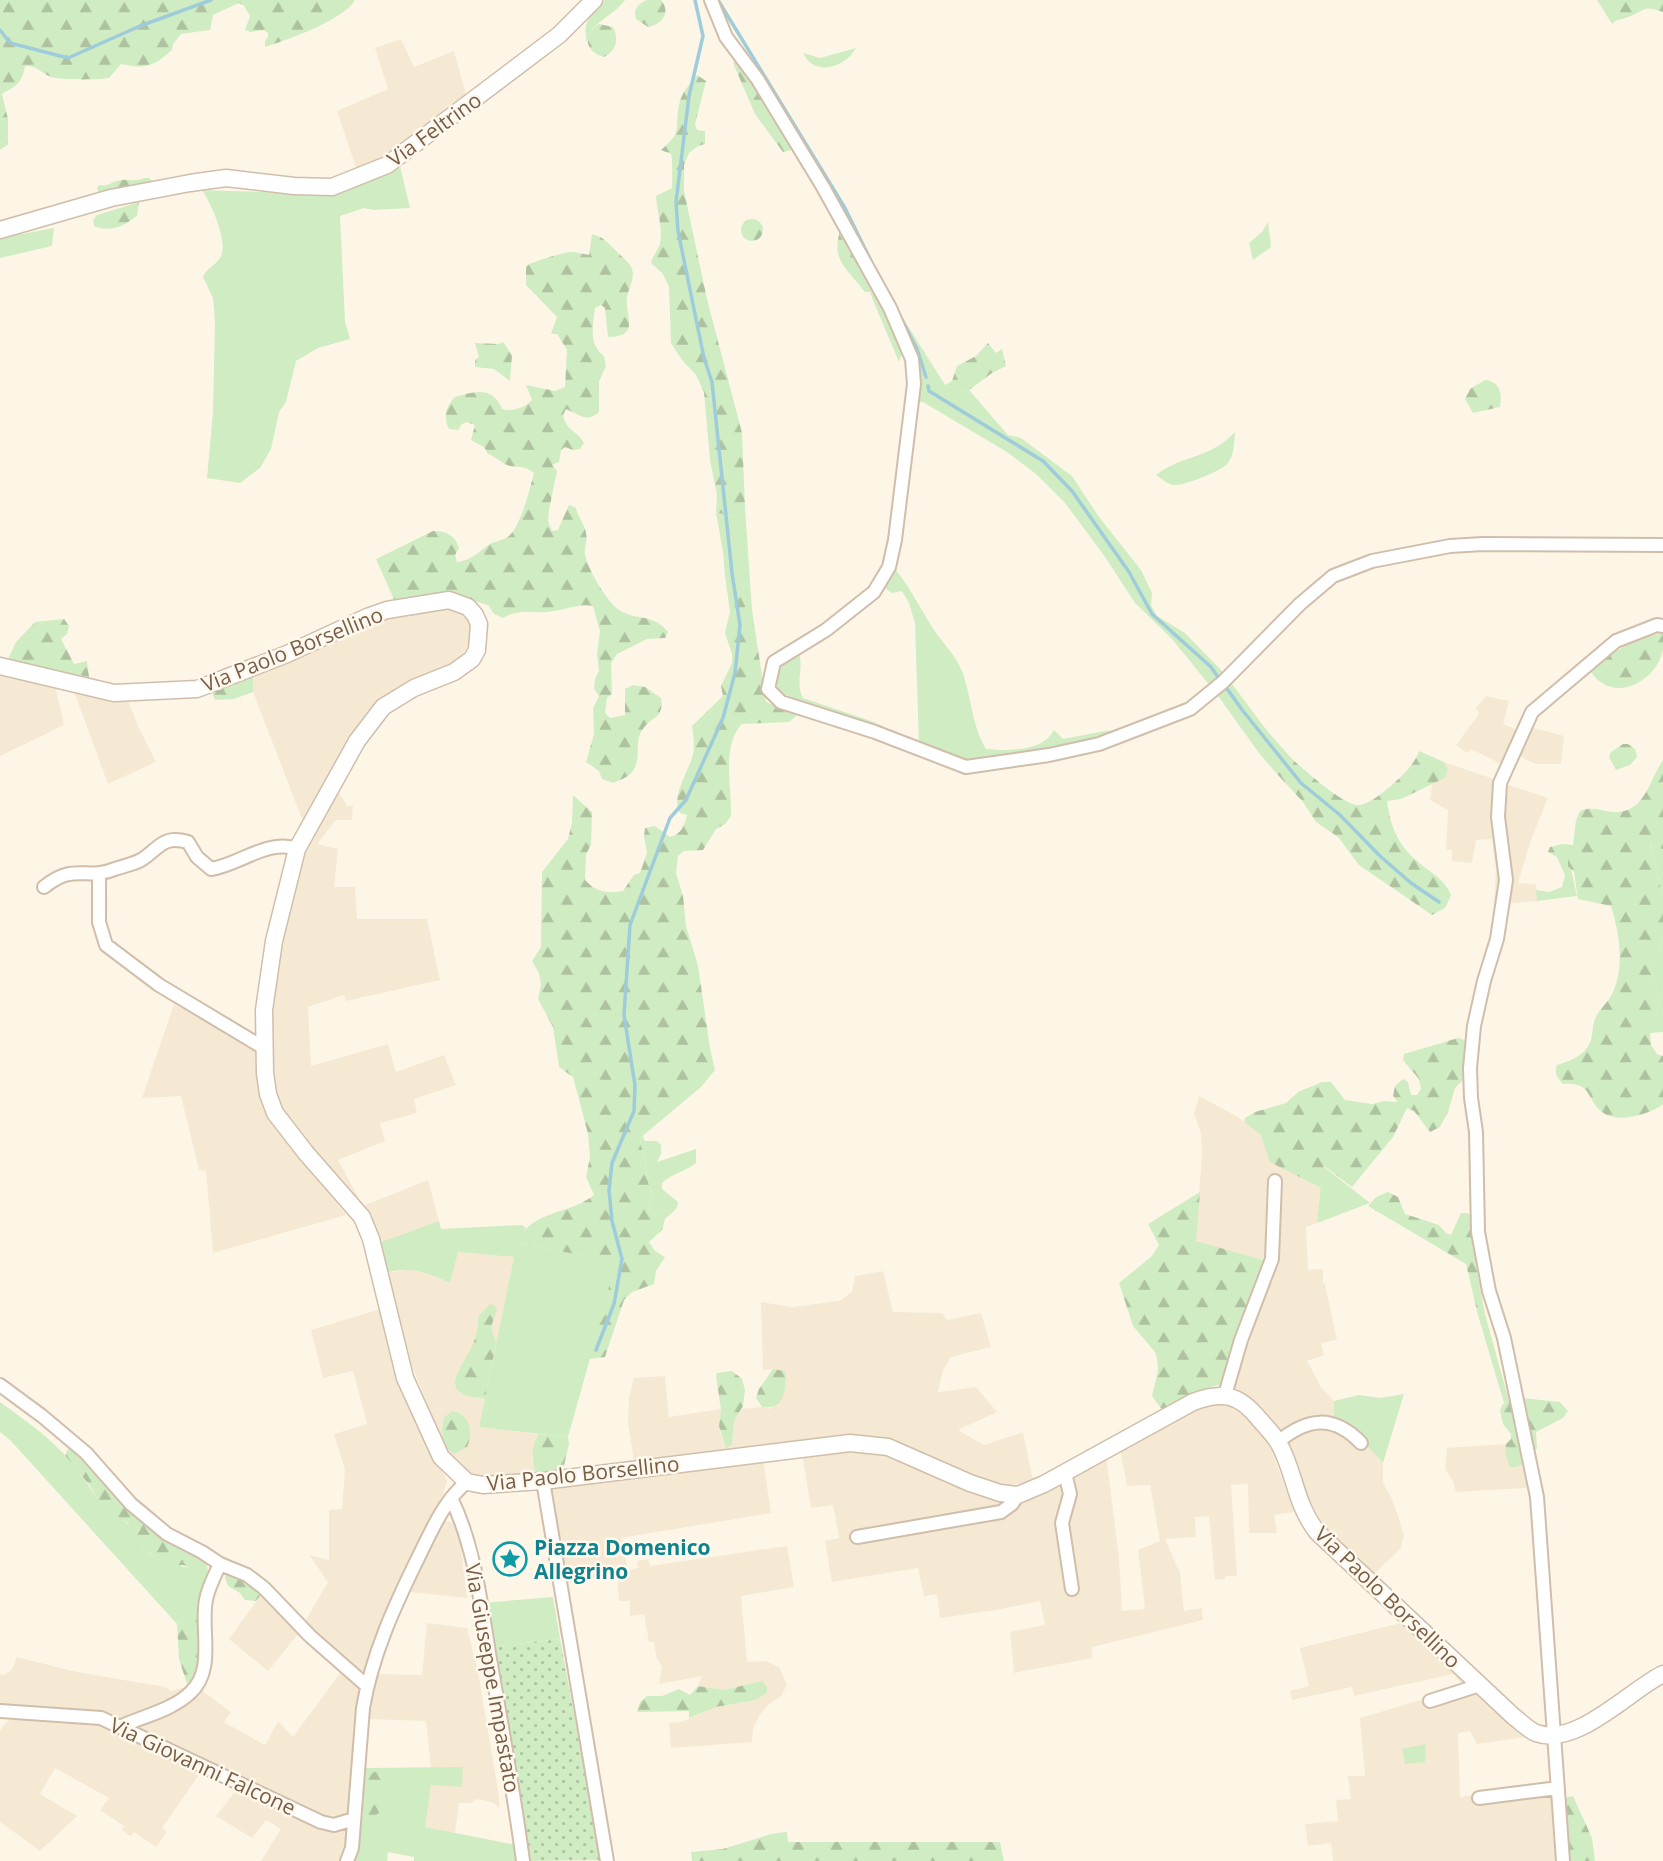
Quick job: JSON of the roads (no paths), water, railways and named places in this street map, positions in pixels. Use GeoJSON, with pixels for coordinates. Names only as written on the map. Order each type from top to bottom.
{"type":"FeatureCollection","features":[{"type":"Feature","properties":{"kind":"street","name":"Via Feltrino"},"geometry":{"type":"LineString","coordinates":[[0,230],[111,198],[226,178],[294,186],[332,187],[387,164],[559,35],[593,0]]}},
{"type":"Feature","properties":{"kind":"street"},"geometry":{"type":"LineString","coordinates":[[711,0],[726,37],[758,80],[823,187],[890,308],[912,359],[914,384],[895,540],[889,567],[874,592],[826,630],[774,662],[768,689],[781,702],[875,732],[966,766],[1049,755],[1099,744],[1190,709],[1223,682],[1300,604],[1333,576],[1372,561],[1450,546],[1483,544],[1663,545]]}},
{"type":"Feature","properties":{"kind":"street","name":"Via Paolo Borsellino"},"geometry":{"type":"LineString","coordinates":[[0,666],[114,693],[197,689],[287,654],[387,610],[449,600],[468,607],[479,624],[477,650],[472,659],[454,672],[414,688],[383,707],[357,741],[297,849],[274,941],[264,1010],[268,1094],[275,1113],[362,1217],[371,1239],[405,1378],[441,1457],[467,1482],[483,1485],[543,1481],[850,1443],[888,1447],[970,1483],[1000,1493],[1018,1495]]}},
{"type":"Feature","properties":{"kind":"street"},"geometry":{"type":"LineString","coordinates":[[1563,1861],[1537,1497],[1504,1338],[1489,1291],[1478,1232],[1476,1132],[1471,1098],[1474,1026],[1497,939],[1506,880],[1498,817],[1500,783],[1532,712],[1616,641],[1657,625],[1663,626]]}},
{"type":"Feature","properties":{"kind":"street"},"geometry":{"type":"LineString","coordinates":[[44,887],[62,875],[73,872],[99,874],[140,861],[161,843],[174,839],[188,842],[197,857],[211,869],[279,845],[297,849]]}},
{"type":"Feature","properties":{"kind":"street"},"geometry":{"type":"LineString","coordinates":[[99,874],[99,922],[106,945],[159,985],[264,1048]]}},
{"type":"Feature","properties":{"kind":"street"},"geometry":{"type":"LineString","coordinates":[[857,1537],[1000,1512],[1012,1504],[1018,1495],[1065,1473],[1193,1402],[1208,1396],[1225,1395],[1241,1340],[1272,1259],[1275,1181]]}},
{"type":"Feature","properties":{"kind":"street"},"geometry":{"type":"LineString","coordinates":[[0,1385],[86,1453],[131,1504],[167,1534],[220,1564],[247,1575],[264,1588],[310,1636],[367,1686]]}},
{"type":"Feature","properties":{"kind":"street","name":"Via Paolo Borsellino"},"geometry":{"type":"LineString","coordinates":[[1225,1395],[1240,1399],[1247,1405],[1278,1442],[1305,1516],[1317,1532],[1513,1716],[1536,1733],[1553,1734]]}},
{"type":"Feature","properties":{"kind":"street"},"geometry":{"type":"LineString","coordinates":[[1278,1442],[1308,1423],[1332,1423],[1348,1429],[1361,1443]]}},
{"type":"Feature","properties":{"kind":"street"},"geometry":{"type":"LineString","coordinates":[[1065,1473],[1070,1494],[1062,1523],[1072,1589]]}},
{"type":"Feature","properties":{"kind":"street"},"geometry":{"type":"LineString","coordinates":[[543,1481],[607,1861]]}},
{"type":"Feature","properties":{"kind":"street"},"geometry":{"type":"LineString","coordinates":[[347,1861],[352,1848],[363,1709],[382,1637],[429,1536],[452,1498],[467,1482]]}},
{"type":"Feature","properties":{"kind":"street","name":"Via Giuseppe Impastato"},"geometry":{"type":"LineString","coordinates":[[452,1498],[463,1522],[479,1594],[511,1772],[523,1861]]}},
{"type":"Feature","properties":{"kind":"street"},"geometry":{"type":"LineString","coordinates":[[122,1726],[173,1705],[192,1691],[200,1679],[205,1660],[206,1599],[220,1564]]}},
{"type":"Feature","properties":{"kind":"street"},"geometry":{"type":"LineString","coordinates":[[1553,1734],[1569,1732],[1586,1725],[1663,1674]]}},
{"type":"Feature","properties":{"kind":"street"},"geometry":{"type":"LineString","coordinates":[[1430,1701],[1480,1685]]}},
{"type":"Feature","properties":{"kind":"street","name":"Via Giovanni Falcone"},"geometry":{"type":"LineString","coordinates":[[0,1723],[3,1711],[101,1718],[321,1822],[334,1825],[354,1819]]}},
{"type":"Feature","properties":{"kind":"street"},"geometry":{"type":"LineString","coordinates":[[1479,1798],[1558,1788]]}},
{"type":"Feature","properties":{"kind":"waterway"},"geometry":{"type":"LineString","coordinates":[[0,30],[10,43],[68,58],[140,26],[211,0]]}},
{"type":"Feature","properties":{"kind":"waterway"},"geometry":{"type":"LineString","coordinates":[[596,1350],[614,1304],[622,1259],[612,1221],[609,1190],[612,1163],[634,1111],[635,1085],[624,1015],[630,925],[670,818],[686,800],[723,718],[735,673],[740,625],[712,382],[704,358],[678,231],[676,202],[689,96],[703,36],[695,0]]}},
{"type":"Feature","properties":{"kind":"waterway"},"geometry":{"type":"LineString","coordinates":[[718,0],[845,208],[871,261]]}},
{"type":"Feature","properties":{"kind":"waterway"},"geometry":{"type":"LineString","coordinates":[[901,318],[917,349],[926,377]]}},
{"type":"Feature","properties":{"kind":"waterway"},"geometry":{"type":"LineString","coordinates":[[928,386],[929,391],[1043,461],[1072,491],[1129,572],[1152,614],[1211,667],[1218,677]]}},
{"type":"Feature","properties":{"kind":"waterway"},"geometry":{"type":"LineString","coordinates":[[1225,686],[1301,783],[1340,815],[1411,883],[1439,902]]}},
{"type":"Feature","properties":{"kind":"place","name":"Piazza Domenico Allegrino"},"geometry":{"type":"Point","coordinates":[510,1559]}}]}
